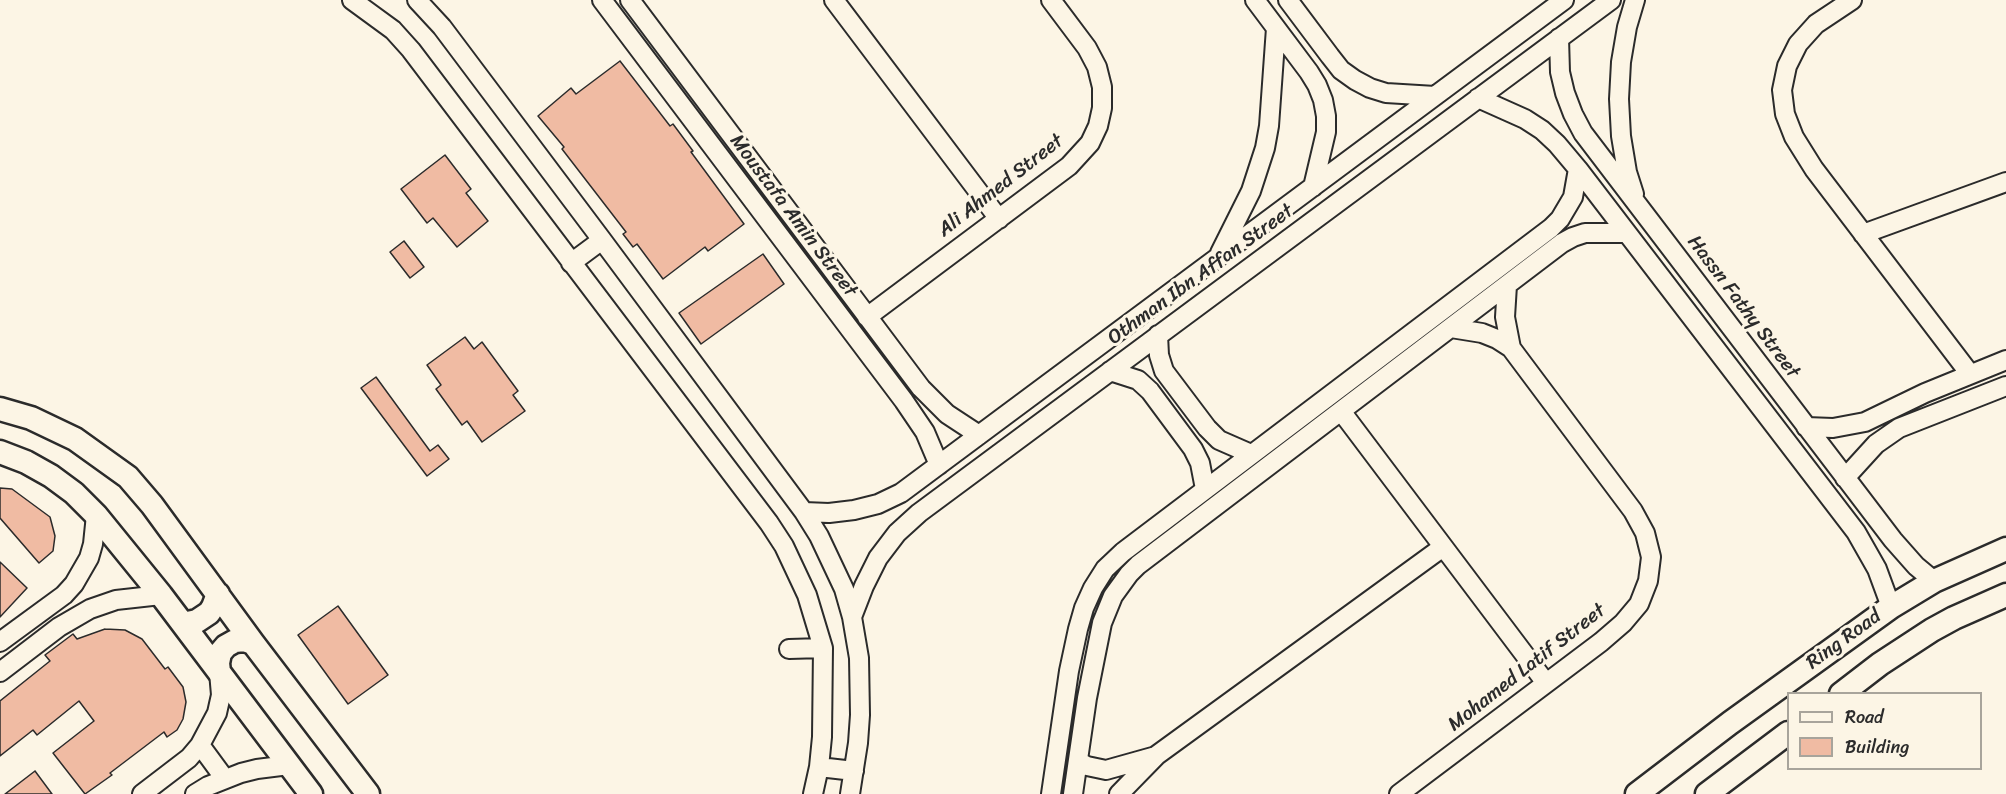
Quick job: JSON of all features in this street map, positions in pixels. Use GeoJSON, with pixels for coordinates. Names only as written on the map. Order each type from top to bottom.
{"type":"FeatureCollection","features":[{"type":"Feature","properties":{"kind":"main road"},"geometry":{"type":"LineString","coordinates":[[0,409],[31,418],[75,439],[128,477],[152,505],[368,794]]}},
{"type":"Feature","properties":{"kind":"main road"},"geometry":{"type":"LineString","coordinates":[[0,452],[26,462],[51,476],[96,515],[161,595],[311,794]]}},
{"type":"Feature","properties":{"kind":"main road","name":"Ring Road"},"geometry":{"type":"LineString","coordinates":[[1637,794],[1730,723],[1891,607],[1934,581],[2006,549]]}},
{"type":"Feature","properties":{"kind":"main road"},"geometry":{"type":"LineString","coordinates":[[183,624],[197,621],[209,613],[218,594]]}},
{"type":"Feature","properties":{"kind":"main road","name":"Ring Road"},"geometry":{"type":"LineString","coordinates":[[1842,692],[1925,634],[1954,618],[2006,595]]}},
{"type":"Feature","properties":{"kind":"main road"},"geometry":{"type":"LineString","coordinates":[[219,672],[220,653],[226,646],[234,641],[244,640],[253,643]]}},
{"type":"Feature","properties":{"kind":"main road"},"geometry":{"type":"LineString","coordinates":[[1707,794],[1787,734]]}},
{"type":"Feature","properties":{"kind":"street"},"geometry":{"type":"LineString","coordinates":[[352,0],[393,30],[411,50],[769,523],[792,562],[807,595],[823,648],[823,707],[819,767],[813,794]]}},
{"type":"Feature","properties":{"kind":"street","name":"Moustafa Amin Street"},"geometry":{"type":"LineString","coordinates":[[602,0],[904,401],[925,432],[939,465]]}},
{"type":"Feature","properties":{"kind":"street","name":"Moustafa Amin Street"},"geometry":{"type":"LineString","coordinates":[[630,0],[921,388],[962,425],[980,435]]}},
{"type":"Feature","properties":{"kind":"street"},"geometry":{"type":"LineString","coordinates":[[834,0],[999,219]]}},
{"type":"Feature","properties":{"kind":"street","name":"Ali Ahmed Street"},"geometry":{"type":"LineString","coordinates":[[867,317],[1078,158],[1090,143],[1102,108],[1102,87],[1097,67],[1087,48],[1051,0]]}},
{"type":"Feature","properties":{"kind":"street"},"geometry":{"type":"LineString","coordinates":[[1255,0],[1309,72],[1323,100],[1326,132],[1313,187]]}},
{"type":"Feature","properties":{"kind":"street"},"geometry":{"type":"LineString","coordinates":[[1288,0],[1341,70],[1355,80],[1386,93],[1435,96]]}},
{"type":"Feature","properties":{"kind":"street","name":"Othman Ibn Affan Street"},"geometry":{"type":"LineString","coordinates":[[804,512],[829,513],[854,510],[878,504],[901,493],[1564,0]]}},
{"type":"Feature","properties":{"kind":"street","name":"Othman Ibn Affan Street"},"geometry":{"type":"LineString","coordinates":[[852,617],[878,558],[897,533],[919,513],[1611,0]]}},
{"type":"Feature","properties":{"kind":"street"},"geometry":{"type":"LineString","coordinates":[[1635,0],[1627,27],[1621,62],[1619,99],[1621,135],[1627,172],[1639,207]]}},
{"type":"Feature","properties":{"kind":"street"},"geometry":{"type":"LineString","coordinates":[[1852,0],[1816,24],[1798,44],[1787,66],[1782,90],[1785,114],[1794,137],[1814,169],[1970,374]]}},
{"type":"Feature","properties":{"kind":"street"},"geometry":{"type":"LineString","coordinates":[[419,1],[442,27],[804,512],[833,562],[852,617],[859,658],[860,715],[850,794]]}},
{"type":"Feature","properties":{"kind":"street"},"geometry":{"type":"LineString","coordinates":[[1217,258],[1251,191],[1265,148],[1269,126],[1276,28]]}},
{"type":"Feature","properties":{"kind":"street","name":"Hassn Fathy Street"},"geometry":{"type":"LineString","coordinates":[[1559,38],[1560,72],[1565,93],[1583,134],[1902,551],[1934,581]]}},
{"type":"Feature","properties":{"kind":"street"},"geometry":{"type":"LineString","coordinates":[[1478,98],[1525,119],[1542,130],[1578,169],[1856,532],[1877,569],[1891,607]]}},
{"type":"Feature","properties":{"kind":"street"},"geometry":{"type":"LineString","coordinates":[[1394,127],[1411,148]]}},
{"type":"Feature","properties":{"kind":"street"},"geometry":{"type":"LineString","coordinates":[[1051,794],[1069,671],[1078,629],[1093,588],[1106,569],[1123,552],[1205,489],[1551,228],[1573,197],[1578,169]]}},
{"type":"Feature","properties":{"kind":"street"},"geometry":{"type":"LineString","coordinates":[[1863,234],[2006,182]]}},
{"type":"Feature","properties":{"kind":"street"},"geometry":{"type":"LineString","coordinates":[[1073,794],[1087,698],[1102,623],[1113,596],[1138,565],[1506,285],[1573,237],[1585,233],[1627,233]]}},
{"type":"Feature","properties":{"kind":"street"},"geometry":{"type":"LineString","coordinates":[[571,263],[602,240]]}},
{"type":"Feature","properties":{"kind":"street","name":"Mohamed Latif Street"},"geometry":{"type":"LineString","coordinates":[[1506,285],[1505,317],[1511,348]]}},
{"type":"Feature","properties":{"kind":"street","name":"Mohamed Latif Street"},"geometry":{"type":"LineString","coordinates":[[1399,794],[1601,642],[1628,617],[1639,604],[1648,581],[1651,557],[1646,533],[1633,511],[1511,348],[1482,333],[1451,328]]}},
{"type":"Feature","properties":{"kind":"street"},"geometry":{"type":"LineString","coordinates":[[1158,335],[1159,355],[1164,371],[1207,428],[1219,440],[1251,454]]}},
{"type":"Feature","properties":{"kind":"street"},"geometry":{"type":"LineString","coordinates":[[1806,427],[1833,428],[1865,422],[2006,360]]}},
{"type":"Feature","properties":{"kind":"street"},"geometry":{"type":"LineString","coordinates":[[1110,371],[1138,380],[1150,391],[1193,449],[1200,463],[1205,489]]}},
{"type":"Feature","properties":{"kind":"street"},"geometry":{"type":"LineString","coordinates":[[1845,478],[1876,444],[1899,428],[2006,386]]}},
{"type":"Feature","properties":{"kind":"street"},"geometry":{"type":"LineString","coordinates":[[1341,411],[1546,683]]}},
{"type":"Feature","properties":{"kind":"street"},"geometry":{"type":"LineString","coordinates":[[0,642],[64,595],[82,572],[93,544],[96,515]]}},
{"type":"Feature","properties":{"kind":"street"},"geometry":{"type":"LineString","coordinates":[[1119,794],[1157,756],[1443,547]]}},
{"type":"Feature","properties":{"kind":"street"},"geometry":{"type":"LineString","coordinates":[[1106,569],[1121,584]]}},
{"type":"Feature","properties":{"kind":"street"},"geometry":{"type":"LineString","coordinates":[[64,595],[79,615]]}},
{"type":"Feature","properties":{"kind":"street"},"geometry":{"type":"LineString","coordinates":[[0,672],[79,615],[116,600],[161,595]]}},
{"type":"Feature","properties":{"kind":"street"},"geometry":{"type":"LineString","coordinates":[[789,649],[823,648]]}},
{"type":"Feature","properties":{"kind":"street"},"geometry":{"type":"LineString","coordinates":[[142,794],[189,758],[200,745],[217,713],[221,695],[219,672]]}},
{"type":"Feature","properties":{"kind":"street"},"geometry":{"type":"LineString","coordinates":[[200,745],[225,779]]}},
{"type":"Feature","properties":{"kind":"street"},"geometry":{"type":"LineString","coordinates":[[1078,761],[1087,766],[1106,770],[1157,756]]}},
{"type":"Feature","properties":{"kind":"street"},"geometry":{"type":"LineString","coordinates":[[195,794],[225,779],[256,769],[289,765]]}},
{"type":"Feature","properties":{"kind":"street"},"geometry":{"type":"LineString","coordinates":[[819,767],[854,771]]}},
{"type":"Feature","properties":{"kind":"building"},"geometry":{"type":"Polygon","coordinates":[[[620,61],[670,126],[673,124],[744,224],[708,251],[705,247],[663,279],[637,244],[633,247],[623,234],[626,232],[562,149],[564,147],[538,116],[571,88],[576,94],[620,61]]]}},
{"type":"Feature","properties":{"kind":"building"},"geometry":{"type":"Polygon","coordinates":[[[445,155],[471,189],[466,193],[488,221],[457,247],[433,218],[427,223],[401,189],[445,155]]]}},
{"type":"Feature","properties":{"kind":"building"},"geometry":{"type":"Polygon","coordinates":[[[404,241],[424,267],[410,278],[390,252],[404,241]]]}},
{"type":"Feature","properties":{"kind":"building"},"geometry":{"type":"Polygon","coordinates":[[[763,254],[784,284],[701,344],[679,313],[763,254]]]}},
{"type":"Feature","properties":{"kind":"building"},"geometry":{"type":"Polygon","coordinates":[[[465,337],[474,349],[482,342],[518,391],[513,395],[525,411],[482,442],[467,421],[462,425],[436,389],[441,385],[427,365],[465,337]]]}},
{"type":"Feature","properties":{"kind":"building"},"geometry":{"type":"Polygon","coordinates":[[[376,377],[430,451],[438,445],[449,459],[427,476],[361,388],[376,377]]]}},
{"type":"Feature","properties":{"kind":"building"},"geometry":{"type":"Polygon","coordinates":[[[0,488],[12,489],[50,517],[55,536],[53,551],[39,563],[0,518],[0,488]]]}},
{"type":"Feature","properties":{"kind":"building"},"geometry":{"type":"Polygon","coordinates":[[[0,562],[27,588],[0,617],[0,562]]]}},
{"type":"Feature","properties":{"kind":"building"},"geometry":{"type":"Polygon","coordinates":[[[338,606],[388,675],[348,704],[298,635],[338,606]]]}},
{"type":"Feature","properties":{"kind":"building"},"geometry":{"type":"Polygon","coordinates":[[[105,629],[125,630],[142,639],[165,669],[168,667],[183,687],[186,702],[183,719],[177,730],[167,737],[164,732],[85,794],[53,753],[94,721],[79,701],[37,735],[33,730],[0,756],[0,701],[50,661],[45,655],[73,634],[77,639],[105,629]]]}},
{"type":"Feature","properties":{"kind":"building"},"geometry":{"type":"Polygon","coordinates":[[[35,771],[52,794],[5,794],[35,771]]]}}]}
